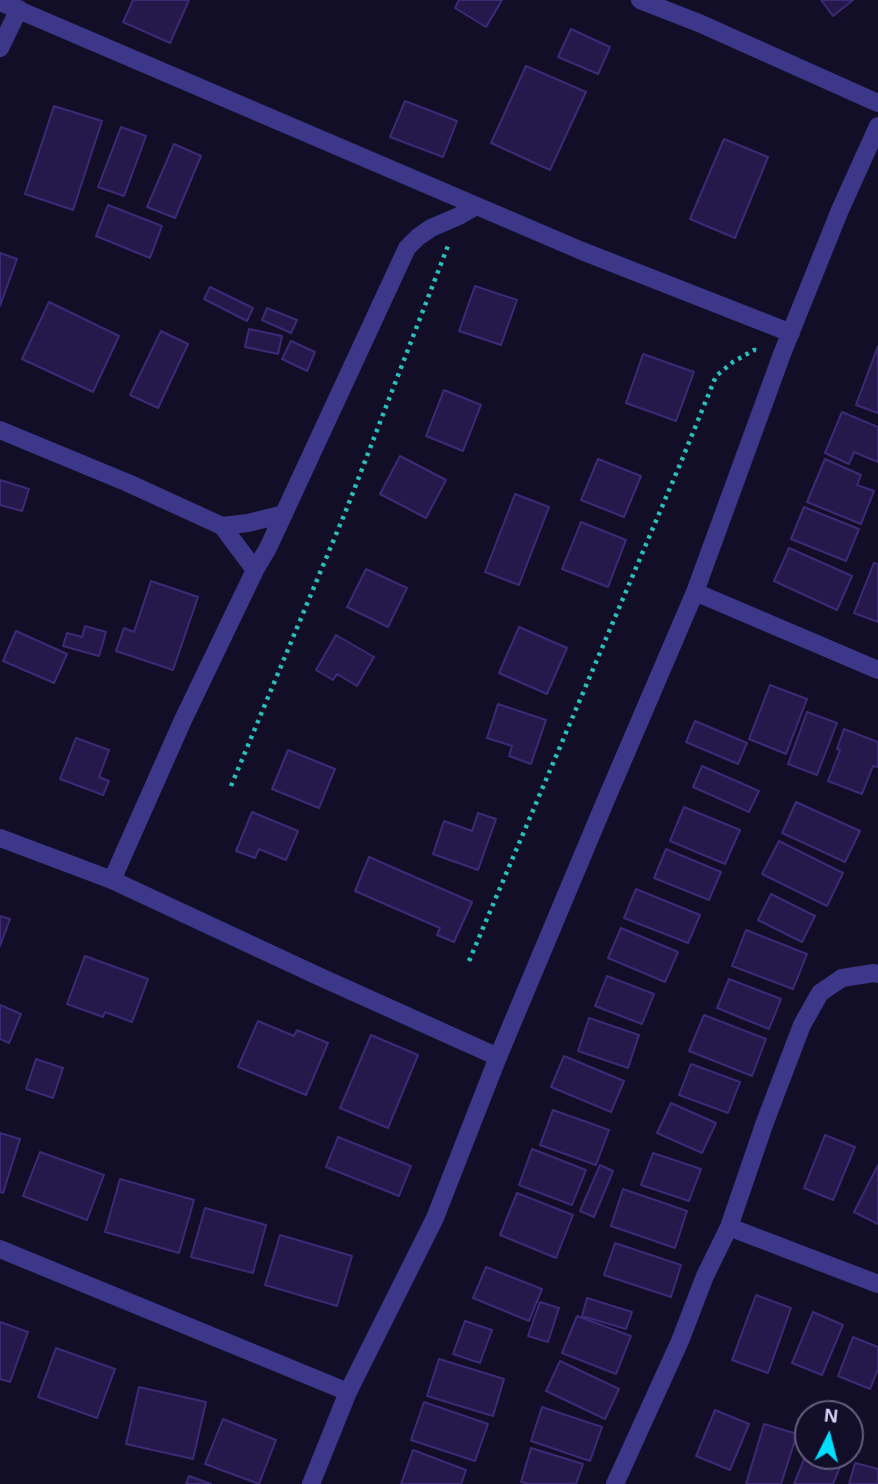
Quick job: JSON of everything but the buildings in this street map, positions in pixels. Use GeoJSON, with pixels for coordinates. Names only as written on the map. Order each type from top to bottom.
{"type":"FeatureCollection","features":[{"type":"Feature","properties":{"kind":"street"},"geometry":{"type":"LineString","coordinates":[[640,0],[699,23],[878,103]]}},
{"type":"Feature","properties":{"kind":"street"},"geometry":{"type":"LineString","coordinates":[[0,2],[582,251],[792,333]]}},
{"type":"Feature","properties":{"kind":"street"},"geometry":{"type":"LineString","coordinates":[[0,48],[19,9]]}},
{"type":"Feature","properties":{"kind":"street"},"geometry":{"type":"LineString","coordinates":[[311,1484],[348,1392],[435,1219],[498,1057],[695,592],[782,354],[840,210],[878,126]]}},
{"type":"Feature","properties":{"kind":"street"},"geometry":{"type":"LineString","coordinates":[[112,880],[183,720],[284,514],[407,247],[431,228],[476,206]]}},
{"type":"Feature","properties":{"kind":"street"},"geometry":{"type":"LineString","coordinates":[[0,430],[128,483],[222,526],[255,570]]}},
{"type":"Feature","properties":{"kind":"street"},"geometry":{"type":"LineString","coordinates":[[222,526],[284,514]]}},
{"type":"Feature","properties":{"kind":"street"},"geometry":{"type":"LineString","coordinates":[[695,592],[878,670]]}},
{"type":"Feature","properties":{"kind":"street"},"geometry":{"type":"LineString","coordinates":[[0,838],[112,880],[498,1057]]}},
{"type":"Feature","properties":{"kind":"street"},"geometry":{"type":"LineString","coordinates":[[615,1484],[729,1227],[802,1025],[820,993],[842,978],[878,974]]}},
{"type":"Feature","properties":{"kind":"street"},"geometry":{"type":"LineString","coordinates":[[729,1227],[878,1284]]}},
{"type":"Feature","properties":{"kind":"street"},"geometry":{"type":"LineString","coordinates":[[0,1249],[348,1392]]}},
{"type":"Feature","properties":{"kind":"path"},"geometry":{"type":"LineString","coordinates":[[231,786],[347,508],[459,216]]}},
{"type":"Feature","properties":{"kind":"path"},"geometry":{"type":"LineString","coordinates":[[469,961],[716,376],[754,350],[782,354]]}}]}
